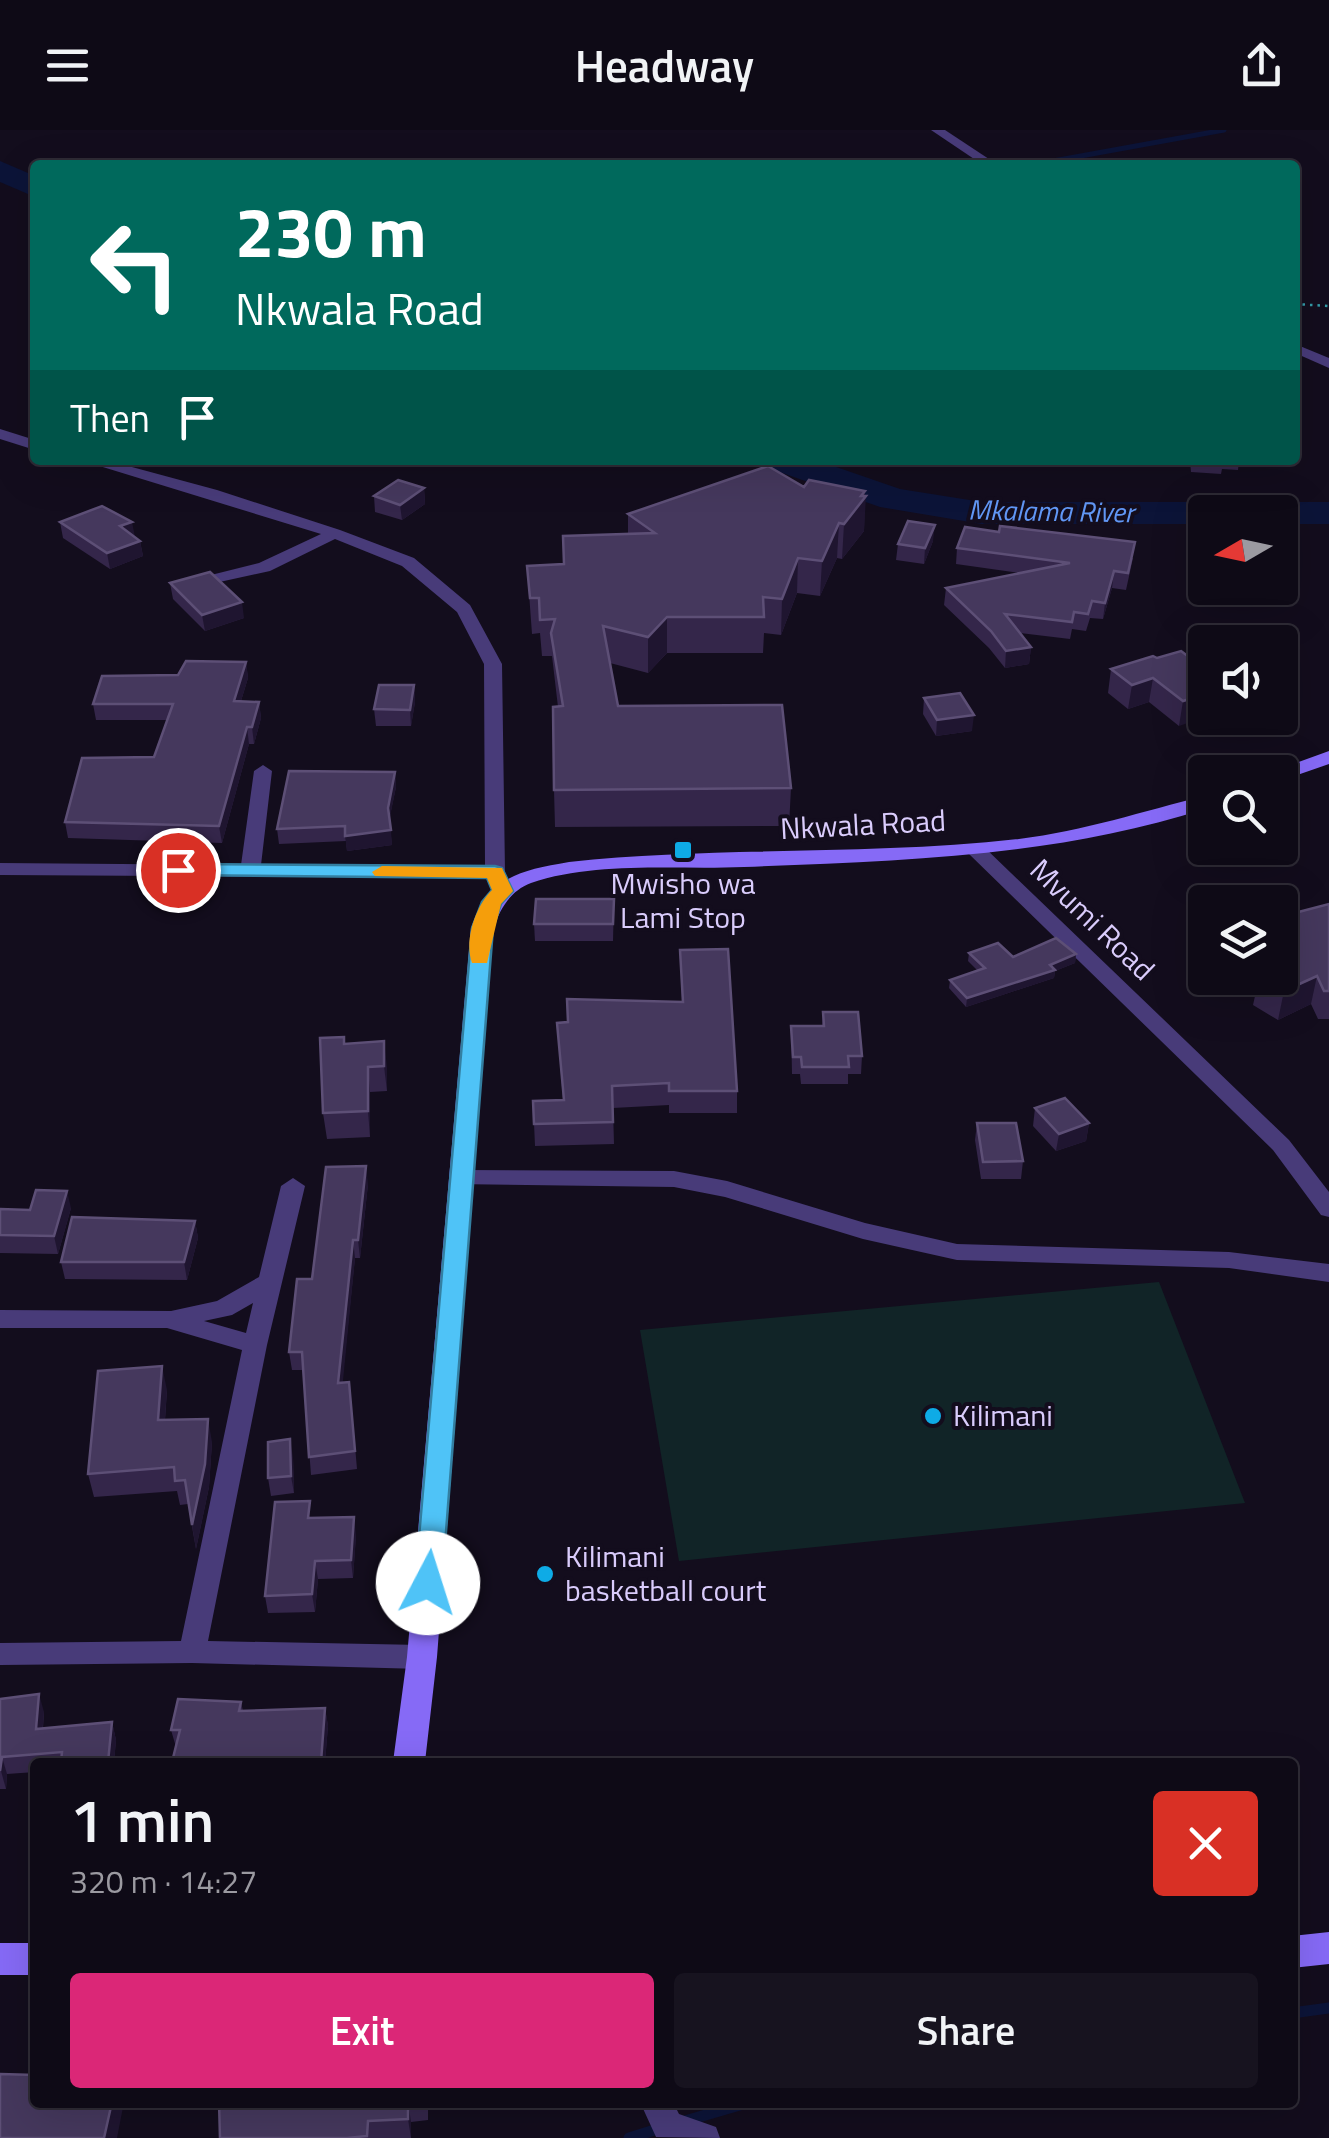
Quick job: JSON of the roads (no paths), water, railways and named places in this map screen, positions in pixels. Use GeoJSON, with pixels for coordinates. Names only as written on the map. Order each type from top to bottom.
{"type":"FeatureCollection","features":[{"type":"Feature","properties":{"kind":"street"},"geometry":{"type":"LineString","coordinates":[[937,130],[984,160]]}},
{"type":"Feature","properties":{"kind":"street"},"geometry":{"type":"LineString","coordinates":[[1300,350],[1329,364]]}},
{"type":"Feature","properties":{"kind":"street"},"geometry":{"type":"LineString","coordinates":[[0,434],[30,443]]}},
{"type":"Feature","properties":{"kind":"street"},"geometry":{"type":"LineString","coordinates":[[107,465],[211,493],[408,562],[464,608],[492,664],[506,881],[482,928],[410,1758]]}},
{"type":"Feature","properties":{"kind":"street"},"geometry":{"type":"LineString","coordinates":[[180,588],[280,562],[307,552],[334,533]]}},
{"type":"Feature","properties":{"kind":"street"},"geometry":{"type":"LineString","coordinates":[[1298,768],[1329,757]]}},
{"type":"Feature","properties":{"kind":"street"},"geometry":{"type":"LineString","coordinates":[[250,871],[263,772]]}},
{"type":"Feature","properties":{"kind":"street","name":"Nkwala Road"},"geometry":{"type":"LineString","coordinates":[[0,869],[250,871],[506,881],[594,867],[976,850],[1123,829],[1188,808]]}},
{"type":"Feature","properties":{"kind":"street","name":"Mvumi Road"},"geometry":{"type":"LineString","coordinates":[[976,850],[1281,1145],[1329,1209]]}},
{"type":"Feature","properties":{"kind":"street"},"geometry":{"type":"LineString","coordinates":[[461,1178],[674,1179],[727,1189],[863,1230],[957,1252],[1229,1260],[1329,1273]]}},
{"type":"Feature","properties":{"kind":"street"},"geometry":{"type":"LineString","coordinates":[[192,1652],[292,1186]]}},
{"type":"Feature","properties":{"kind":"street"},"geometry":{"type":"LineString","coordinates":[[0,1319],[167,1319],[223,1309],[270,1282]]}},
{"type":"Feature","properties":{"kind":"street"},"geometry":{"type":"LineString","coordinates":[[167,1319],[255,1345]]}},
{"type":"Feature","properties":{"kind":"street"},"geometry":{"type":"LineString","coordinates":[[0,1654],[192,1652],[422,1657]]}},
{"type":"Feature","properties":{"kind":"street"},"geometry":{"type":"LineString","coordinates":[[1298,1951],[1329,1948]]}},
{"type":"Feature","properties":{"kind":"street"},"geometry":{"type":"LineString","coordinates":[[0,1959],[30,1959]]}},
{"type":"Feature","properties":{"kind":"street"},"geometry":{"type":"LineString","coordinates":[[659,2108],[668,2126],[704,2138]]}},
{"type":"Feature","properties":{"kind":"waterway"},"geometry":{"type":"LineString","coordinates":[[1059,160],[1224,130]]}},
{"type":"Feature","properties":{"kind":"waterway","name":"Mkalama River"},"geometry":{"type":"LineString","coordinates":[[0,170],[30,185]]}},
{"type":"Feature","properties":{"kind":"waterway","name":"Mkalama River"},"geometry":{"type":"LineString","coordinates":[[795,465],[893,499],[982,513],[1329,513]]}},
{"type":"Feature","properties":{"kind":"waterway"},"geometry":{"type":"LineString","coordinates":[[1298,2012],[1329,2008]]}},
{"type":"Feature","properties":{"kind":"waterway"},"geometry":{"type":"LineString","coordinates":[[685,2121],[729,2108]]}},
{"type":"Feature","properties":{"kind":"waterway"},"geometry":{"type":"LineString","coordinates":[[629,2138],[661,2128]]}},
{"type":"Feature","properties":{"kind":"place","name":"Mwisho wa Lami Stop"},"geometry":{"type":"Point","coordinates":[683,850]}},
{"type":"Feature","properties":{"kind":"place","name":"Kilimani"},"geometry":{"type":"Point","coordinates":[933,1416]}},
{"type":"Feature","properties":{"kind":"place","name":"Kilimani basketball court"},"geometry":{"type":"Point","coordinates":[545,1574]}}]}
